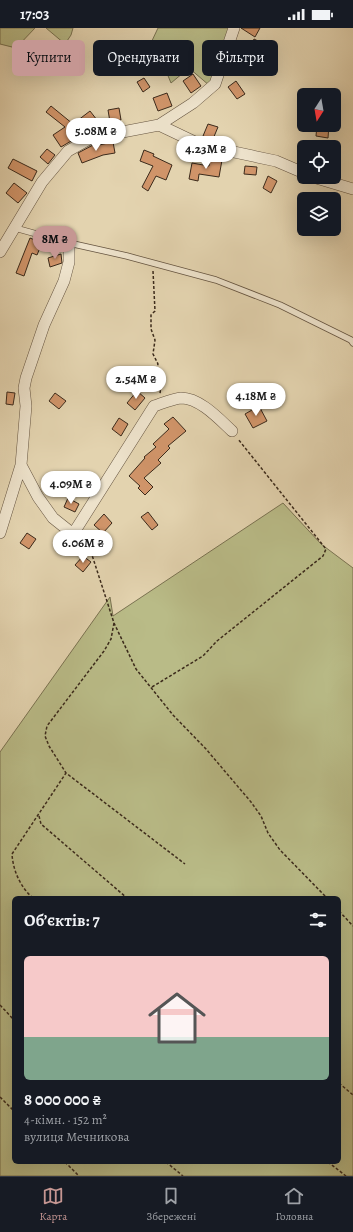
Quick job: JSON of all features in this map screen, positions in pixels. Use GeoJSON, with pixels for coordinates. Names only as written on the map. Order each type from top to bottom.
{"type":"FeatureCollection","features":[{"type":"Feature","properties":{"kind":"street"},"geometry":{"type":"LineString","coordinates":[[0,252],[42,182],[68,151],[91,138],[159,125],[193,103],[215,84],[234,28]]}},
{"type":"Feature","properties":{"kind":"street"},"geometry":{"type":"LineString","coordinates":[[159,125],[201,145],[276,161],[297,170]]}},
{"type":"Feature","properties":{"kind":"street"},"geometry":{"type":"LineString","coordinates":[[336,184],[353,189]]}},
{"type":"Feature","properties":{"kind":"street"},"geometry":{"type":"LineString","coordinates":[[0,534],[21,465],[26,406],[24,388],[26,378],[44,325],[64,281],[69,262],[69,243]]}},
{"type":"Feature","properties":{"kind":"street"},"geometry":{"type":"LineString","coordinates":[[21,465],[38,497],[53,518],[73,534],[154,406],[182,398],[203,405],[232,431]]}},
{"type":"Feature","properties":{"kind":"lane"},"geometry":{"type":"LineString","coordinates":[[15,228],[216,280],[280,305],[352,342]]}},
{"type":"Feature","properties":{"kind":"path"},"geometry":{"type":"LineString","coordinates":[[152,263],[155,311],[151,314],[151,329],[155,340],[153,354],[158,364],[155,373],[160,383],[160,404]]}},
{"type":"Feature","properties":{"kind":"path"},"geometry":{"type":"LineString","coordinates":[[151,688],[203,656],[217,641],[323,556],[326,549],[232,431]]}},
{"type":"Feature","properties":{"kind":"path"},"geometry":{"type":"LineString","coordinates":[[73,534],[91,552],[114,623],[136,669],[174,715],[206,749],[251,802],[261,816],[268,833],[280,850],[325,896]]}},
{"type":"Feature","properties":{"kind":"path"},"geometry":{"type":"LineString","coordinates":[[114,623],[111,639],[104,651],[47,726],[45,736],[49,746],[66,772],[184,864]]}},
{"type":"Feature","properties":{"kind":"path"},"geometry":{"type":"LineString","coordinates":[[30,896],[25,892],[12,863],[12,854],[66,772]]}},
{"type":"Feature","properties":{"kind":"path"},"geometry":{"type":"LineString","coordinates":[[38,815],[41,824],[125,896]]}},
{"type":"Feature","properties":{"kind":"path"},"geometry":{"type":"LineString","coordinates":[[341,913],[353,926]]}},
{"type":"Feature","properties":{"kind":"path"},"geometry":{"type":"LineString","coordinates":[[0,1005],[12,1018]]}},
{"type":"Feature","properties":{"kind":"path"},"geometry":{"type":"LineString","coordinates":[[341,1085],[353,1095]]}},
{"type":"Feature","properties":{"kind":"path"},"geometry":{"type":"LineString","coordinates":[[0,1097],[12,1109]]}},
{"type":"Feature","properties":{"kind":"path"},"geometry":{"type":"LineString","coordinates":[[66,1164],[79,1176]]}},
{"type":"Feature","properties":{"kind":"path"},"geometry":{"type":"LineString","coordinates":[[168,1164],[183,1176]]}},
{"type":"Feature","properties":{"kind":"path"},"geometry":{"type":"LineString","coordinates":[[330,1164],[346,1176]]}},
{"type":"Feature","properties":{"kind":"green space"},"geometry":{"type":"Polygon","coordinates":[[[0,28],[35,28],[24,40],[12,40],[12,47],[0,44],[0,28]]]}},
{"type":"Feature","properties":{"kind":"green space"},"geometry":{"type":"Polygon","coordinates":[[[46,28],[73,28],[68,40],[60,40],[46,28]]]}},
{"type":"Feature","properties":{"kind":"green space"},"geometry":{"type":"Polygon","coordinates":[[[158,28],[234,28],[229,40],[202,40],[202,76],[214,76],[210,86],[194,72],[194,40],[152,40],[158,28]]]}},
{"type":"Feature","properties":{"kind":"green space"},"geometry":{"type":"Polygon","coordinates":[[[168,76],[179,76],[171,83],[168,76]]]}},
{"type":"Feature","properties":{"kind":"green space"},"geometry":{"type":"Polygon","coordinates":[[[283,503],[321,544],[353,568],[353,1176],[0,1176],[0,752],[110,597],[113,616],[283,503]]]}},
{"type":"Feature","properties":{"kind":"building"},"geometry":{"type":"Polygon","coordinates":[[[241,28],[260,28],[255,37],[241,28]]]}},
{"type":"Feature","properties":{"kind":"building"},"geometry":{"type":"Polygon","coordinates":[[[190,76],[194,76],[201,86],[191,93],[183,81],[190,76]]]}},
{"type":"Feature","properties":{"kind":"building"},"geometry":{"type":"Polygon","coordinates":[[[144,78],[150,87],[143,92],[137,82],[144,78]]]}},
{"type":"Feature","properties":{"kind":"building"},"geometry":{"type":"Polygon","coordinates":[[[236,81],[245,94],[237,99],[228,87],[236,81]]]}},
{"type":"Feature","properties":{"kind":"building"},"geometry":{"type":"Polygon","coordinates":[[[167,93],[172,106],[158,111],[153,98],[167,93]]]}},
{"type":"Feature","properties":{"kind":"building"},"geometry":{"type":"Polygon","coordinates":[[[51,106],[73,124],[90,111],[97,120],[77,135],[78,137],[61,147],[53,135],[65,127],[46,112],[51,106]]]}},
{"type":"Feature","properties":{"kind":"building"},"geometry":{"type":"Polygon","coordinates":[[[119,108],[121,120],[110,122],[108,110],[119,108]]]}},
{"type":"Feature","properties":{"kind":"building"},"geometry":{"type":"Polygon","coordinates":[[[208,124],[218,127],[213,139],[203,136],[208,124]]]}},
{"type":"Feature","properties":{"kind":"building"},"geometry":{"type":"Polygon","coordinates":[[[316,132],[328,132],[328,138],[316,136],[316,132]]]}},
{"type":"Feature","properties":{"kind":"building"},"geometry":{"type":"Polygon","coordinates":[[[113,142],[115,153],[103,155],[82,163],[78,153],[93,145],[113,142]]]}},
{"type":"Feature","properties":{"kind":"building"},"geometry":{"type":"Polygon","coordinates":[[[47,149],[55,155],[48,164],[40,157],[47,149]]]}},
{"type":"Feature","properties":{"kind":"building"},"geometry":{"type":"Polygon","coordinates":[[[144,150],[172,165],[166,180],[156,176],[148,191],[142,187],[153,166],[140,161],[144,150]]]}},
{"type":"Feature","properties":{"kind":"building"},"geometry":{"type":"Polygon","coordinates":[[[13,159],[37,171],[32,181],[8,168],[13,159]]]}},
{"type":"Feature","properties":{"kind":"building"},"geometry":{"type":"Polygon","coordinates":[[[210,159],[222,160],[219,177],[199,174],[198,181],[189,179],[192,163],[209,166],[210,159]]]}},
{"type":"Feature","properties":{"kind":"building"},"geometry":{"type":"Polygon","coordinates":[[[245,166],[257,167],[256,175],[244,174],[245,166]]]}},
{"type":"Feature","properties":{"kind":"building"},"geometry":{"type":"Polygon","coordinates":[[[268,176],[277,181],[271,193],[263,188],[268,176]]]}},
{"type":"Feature","properties":{"kind":"building"},"geometry":{"type":"Polygon","coordinates":[[[14,183],[27,193],[18,203],[6,193],[14,183]]]}},
{"type":"Feature","properties":{"kind":"building"},"geometry":{"type":"Polygon","coordinates":[[[30,238],[42,243],[37,255],[32,253],[24,276],[16,273],[30,238]]]}},
{"type":"Feature","properties":{"kind":"building"},"geometry":{"type":"Polygon","coordinates":[[[61,254],[62,263],[50,267],[48,258],[61,254]]]}},
{"type":"Feature","properties":{"kind":"building"},"geometry":{"type":"Polygon","coordinates":[[[137,391],[145,398],[135,410],[127,403],[137,391]]]}},
{"type":"Feature","properties":{"kind":"building"},"geometry":{"type":"Polygon","coordinates":[[[7,392],[15,393],[13,405],[6,404],[7,392]]]}},
{"type":"Feature","properties":{"kind":"building"},"geometry":{"type":"Polygon","coordinates":[[[55,393],[66,401],[59,409],[49,401],[55,393]]]}},
{"type":"Feature","properties":{"kind":"building"},"geometry":{"type":"Polygon","coordinates":[[[259,406],[267,421],[253,428],[245,414],[259,406]]]}},
{"type":"Feature","properties":{"kind":"building"},"geometry":{"type":"Polygon","coordinates":[[[173,417],[186,431],[168,446],[170,448],[158,460],[161,463],[144,478],[153,487],[145,495],[138,488],[140,486],[129,476],[145,458],[144,457],[156,447],[153,444],[169,429],[164,424],[173,417]]]}},
{"type":"Feature","properties":{"kind":"building"},"geometry":{"type":"Polygon","coordinates":[[[119,418],[128,424],[121,436],[112,429],[119,418]]]}},
{"type":"Feature","properties":{"kind":"building"},"geometry":{"type":"Polygon","coordinates":[[[82,472],[90,480],[83,488],[75,481],[82,472]]]}},
{"type":"Feature","properties":{"kind":"building"},"geometry":{"type":"Polygon","coordinates":[[[68,498],[79,504],[75,512],[64,507],[68,498]]]}},
{"type":"Feature","properties":{"kind":"building"},"geometry":{"type":"Polygon","coordinates":[[[148,512],[158,525],[152,530],[141,517],[148,512]]]}},
{"type":"Feature","properties":{"kind":"building"},"geometry":{"type":"Polygon","coordinates":[[[104,514],[112,523],[103,533],[94,525],[104,514]]]}},
{"type":"Feature","properties":{"kind":"building"},"geometry":{"type":"Polygon","coordinates":[[[27,533],[36,539],[29,549],[20,543],[27,533]]]}},
{"type":"Feature","properties":{"kind":"building"},"geometry":{"type":"Polygon","coordinates":[[[83,556],[91,562],[83,572],[75,565],[83,556]]]}}]}
